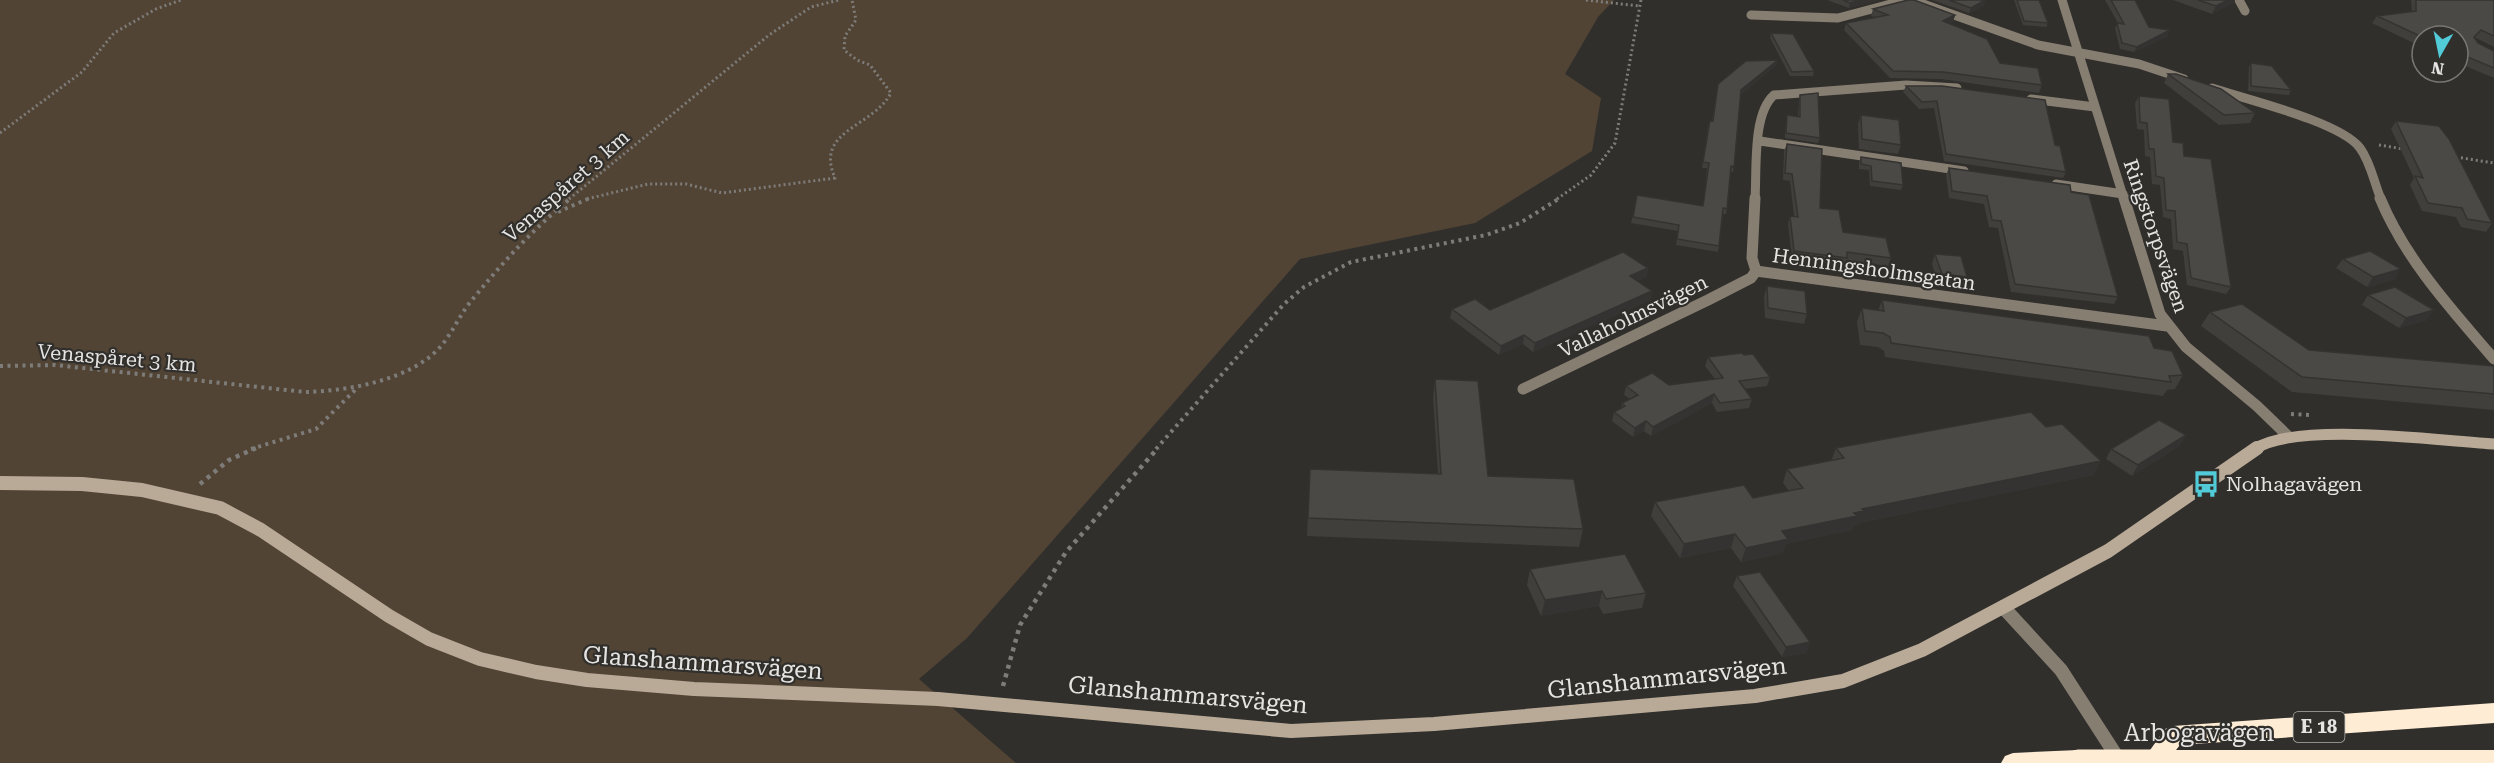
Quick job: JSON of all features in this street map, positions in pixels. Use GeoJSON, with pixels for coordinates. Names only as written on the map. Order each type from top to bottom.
{"type":"FeatureCollection","features":[{"type":"Feature","properties":{"kind":"highway","name":"E 18"},"geometry":{"type":"LineString","coordinates":[[2155,760],[2173,736],[2494,713]]}},
{"type":"Feature","properties":{"kind":"highway","name":"Arbogavägen"},"geometry":{"type":"LineString","coordinates":[[2013,763],[2078,760],[2494,760]]}},
{"type":"Feature","properties":{"kind":"street"},"geometry":{"type":"LineString","coordinates":[[1751,15],[1838,18],[1906,0]]}},
{"type":"Feature","properties":{"kind":"street"},"geometry":{"type":"LineString","coordinates":[[1912,0],[2038,45],[2139,64],[2193,82]]}},
{"type":"Feature","properties":{"kind":"street","name":"Ringstorpsvägen"},"geometry":{"type":"LineString","coordinates":[[2062,0],[2151,289],[2167,327],[2276,421],[2289,437]]}},
{"type":"Feature","properties":{"kind":"street"},"geometry":{"type":"LineString","coordinates":[[2239,0],[2245,11]]}},
{"type":"Feature","properties":{"kind":"street","name":"Henningsholmsgatan"},"geometry":{"type":"LineString","coordinates":[[1963,89],[1905,85],[1774,95],[1767,101],[1760,117],[1752,258],[1756,270],[2167,327]]}},
{"type":"Feature","properties":{"kind":"street"},"geometry":{"type":"LineString","coordinates":[[2204,85],[2310,121],[2343,135],[2356,144],[2364,153],[2377,192],[2408,249],[2442,297],[2494,359]]}},
{"type":"Feature","properties":{"kind":"street"},"geometry":{"type":"LineString","coordinates":[[2021,98],[2095,107]]}},
{"type":"Feature","properties":{"kind":"street"},"geometry":{"type":"LineString","coordinates":[[1760,141],[1971,171]]}},
{"type":"Feature","properties":{"kind":"street"},"geometry":{"type":"LineString","coordinates":[[2041,182],[2123,194]]}},
{"type":"Feature","properties":{"kind":"street","name":"Vallaholmsvägen"},"geometry":{"type":"LineString","coordinates":[[1523,389],[1708,300],[1751,278],[1756,270]]}},
{"type":"Feature","properties":{"kind":"street","name":"Glanshammarsvägen"},"geometry":{"type":"LineString","coordinates":[[0,483],[82,484],[142,490],[220,508],[261,530],[389,616],[429,639],[480,659],[587,680],[750,692],[938,699],[1074,710],[1181,723],[1291,730],[1434,724],[1755,696],[1843,681],[1922,650],[2108,551],[2264,443],[2322,433],[2494,444]]}},
{"type":"Feature","properties":{"kind":"street"},"geometry":{"type":"LineString","coordinates":[[2003,607],[2061,670],[2121,763]]}},
{"type":"Feature","properties":{"kind":"path"},"geometry":{"type":"LineString","coordinates":[[0,133],[82,72],[114,33],[156,9],[181,0]]}},
{"type":"Feature","properties":{"kind":"path","name":"Venaspåret 3 km"},"geometry":{"type":"LineString","coordinates":[[0,366],[55,364],[305,392],[334,391],[386,380],[413,366],[440,347],[463,311],[493,272],[531,231],[769,35],[811,7],[839,0]]}},
{"type":"Feature","properties":{"kind":"path"},"geometry":{"type":"LineString","coordinates":[[551,215],[592,197],[648,184],[686,184],[722,193],[809,183],[835,177],[829,162],[833,142],[883,106],[891,93],[870,65],[844,50],[845,36],[856,20],[852,0]]}},
{"type":"Feature","properties":{"kind":"path"},"geometry":{"type":"LineString","coordinates":[[1586,0],[1639,6]]}},
{"type":"Feature","properties":{"kind":"path"},"geometry":{"type":"LineString","coordinates":[[998,704],[1020,625],[1066,552],[1284,304],[1304,287],[1351,262],[1486,235],[1520,223],[1566,195],[1591,175],[1615,143],[1641,0]]}},
{"type":"Feature","properties":{"kind":"path"},"geometry":{"type":"LineString","coordinates":[[2356,144],[2413,151]]}},
{"type":"Feature","properties":{"kind":"path"},"geometry":{"type":"LineString","coordinates":[[2448,156],[2494,163]]}},
{"type":"Feature","properties":{"kind":"path"},"geometry":{"type":"LineString","coordinates":[[182,499],[226,462],[247,450],[313,430],[328,421],[349,394],[361,385]]}},
{"type":"Feature","properties":{"kind":"shaded area"},"geometry":{"type":"Polygon","coordinates":[[[0,0],[1614,0],[1598,17],[1565,74],[1601,98],[1592,151],[1475,223],[1300,259],[967,638],[919,679],[1016,763],[0,763],[0,0]]]}},
{"type":"Feature","properties":{"kind":"building"},"geometry":{"type":"Polygon","coordinates":[[[1843,0],[1861,0],[1850,3],[1843,0]]]}},
{"type":"Feature","properties":{"kind":"building"},"geometry":{"type":"Polygon","coordinates":[[[1914,0],[1955,15],[1943,21],[1987,39],[2000,63],[2038,68],[2042,85],[1943,72],[1893,71],[1846,23],[1888,15],[1873,9],[1914,0]]]}},
{"type":"Feature","properties":{"kind":"building"},"geometry":{"type":"Polygon","coordinates":[[[1949,0],[1985,0],[1971,8],[1949,0]]]}},
{"type":"Feature","properties":{"kind":"building"},"geometry":{"type":"Polygon","coordinates":[[[2017,0],[2039,0],[2048,23],[2024,21],[2017,0]]]}},
{"type":"Feature","properties":{"kind":"building"},"geometry":{"type":"Polygon","coordinates":[[[2111,0],[2135,0],[2149,27],[2170,30],[2137,47],[2122,43],[2117,23],[2124,24],[2111,0]]]}},
{"type":"Feature","properties":{"kind":"building"},"geometry":{"type":"Polygon","coordinates":[[[2198,0],[2228,0],[2216,6],[2198,0]]]}},
{"type":"Feature","properties":{"kind":"building"},"geometry":{"type":"Polygon","coordinates":[[[2416,0],[2494,0],[2494,36],[2481,30],[2474,37],[2478,43],[2494,51],[2494,68],[2470,58],[2470,24],[2410,24],[2410,31],[2377,16],[2416,11],[2416,0]]]}},
{"type":"Feature","properties":{"kind":"building"},"geometry":{"type":"Polygon","coordinates":[[[1771,33],[1793,34],[1814,71],[1792,72],[1771,33]]]}},
{"type":"Feature","properties":{"kind":"building"},"geometry":{"type":"Polygon","coordinates":[[[1778,60],[1741,90],[1734,167],[1731,166],[1727,209],[1723,208],[1719,246],[1677,239],[1679,225],[1633,217],[1637,195],[1703,206],[1709,163],[1703,162],[1710,120],[1713,121],[1718,84],[1746,61],[1778,60]]]}},
{"type":"Feature","properties":{"kind":"building"},"geometry":{"type":"Polygon","coordinates":[[[2251,63],[2272,66],[2291,90],[2251,86],[2251,63]]]}},
{"type":"Feature","properties":{"kind":"building"},"geometry":{"type":"Polygon","coordinates":[[[2168,74],[2176,74],[2221,89],[2255,113],[2224,115],[2168,74]]]}},
{"type":"Feature","properties":{"kind":"building"},"geometry":{"type":"Polygon","coordinates":[[[1906,86],[1942,86],[2045,100],[2055,145],[2060,146],[2066,172],[1946,154],[1937,101],[1922,102],[1906,86]]]}},
{"type":"Feature","properties":{"kind":"building"},"geometry":{"type":"Polygon","coordinates":[[[1818,93],[1820,138],[1786,133],[1787,115],[1800,117],[1800,95],[1818,93]]]}},
{"type":"Feature","properties":{"kind":"building"},"geometry":{"type":"Polygon","coordinates":[[[2139,96],[2169,99],[2173,142],[2183,143],[2184,156],[2211,159],[2231,287],[2191,278],[2187,244],[2177,242],[2175,211],[2166,210],[2164,178],[2156,176],[2154,149],[2149,149],[2147,123],[2140,122],[2139,96]]]}},
{"type":"Feature","properties":{"kind":"building"},"geometry":{"type":"Polygon","coordinates":[[[1861,115],[1899,120],[1901,145],[1862,139],[1861,115]]]}},
{"type":"Feature","properties":{"kind":"building"},"geometry":{"type":"Polygon","coordinates":[[[2396,121],[2439,126],[2449,139],[2492,223],[2467,219],[2462,208],[2428,203],[2415,176],[2423,178],[2396,121]]]}},
{"type":"Feature","properties":{"kind":"building"},"geometry":{"type":"Polygon","coordinates":[[[1787,144],[1822,149],[1820,208],[1839,210],[1843,232],[1886,238],[1891,258],[1847,252],[1847,258],[1794,251],[1790,216],[1798,217],[1792,174],[1785,173],[1787,144]]]}},
{"type":"Feature","properties":{"kind":"building"},"geometry":{"type":"Polygon","coordinates":[[[1861,157],[1901,163],[1903,185],[1872,181],[1871,166],[1861,164],[1861,157]]]}},
{"type":"Feature","properties":{"kind":"building"},"geometry":{"type":"Polygon","coordinates":[[[1949,168],[2070,185],[2071,192],[2089,195],[2118,297],[2015,284],[2001,221],[1992,220],[1987,196],[1952,191],[1949,168]]]}},
{"type":"Feature","properties":{"kind":"building"},"geometry":{"type":"Polygon","coordinates":[[[2370,251],[2401,269],[2373,277],[2343,259],[2370,251]]]}},
{"type":"Feature","properties":{"kind":"building"},"geometry":{"type":"Polygon","coordinates":[[[1623,252],[1648,268],[1630,276],[1652,291],[1535,343],[1524,335],[1501,346],[1452,309],[1475,299],[1490,310],[1623,252]]]}},
{"type":"Feature","properties":{"kind":"building"},"geometry":{"type":"Polygon","coordinates":[[[1935,254],[1961,256],[1967,277],[1942,274],[1935,254]]]}},
{"type":"Feature","properties":{"kind":"building"},"geometry":{"type":"Polygon","coordinates":[[[1767,286],[1805,291],[1807,314],[1768,308],[1767,286]]]}},
{"type":"Feature","properties":{"kind":"building"},"geometry":{"type":"Polygon","coordinates":[[[2395,287],[2434,310],[2406,318],[2368,295],[2395,287]]]}},
{"type":"Feature","properties":{"kind":"building"},"geometry":{"type":"Polygon","coordinates":[[[1882,300],[2149,336],[2154,348],[2172,351],[2183,375],[2169,376],[2171,382],[1891,343],[1890,337],[1883,333],[1865,331],[1862,308],[1884,311],[1882,300]]]}},
{"type":"Feature","properties":{"kind":"building"},"geometry":{"type":"Polygon","coordinates":[[[2242,304],[2309,350],[2494,366],[2494,394],[2302,377],[2210,312],[2242,304]]]}},
{"type":"Feature","properties":{"kind":"building"},"geometry":{"type":"Polygon","coordinates":[[[1742,353],[1744,355],[1753,354],[1770,377],[1739,381],[1752,399],[1720,403],[1714,394],[1653,427],[1646,421],[1635,428],[1614,412],[1625,406],[1622,403],[1638,395],[1626,386],[1652,373],[1669,385],[1723,378],[1708,357],[1742,353]]]}},
{"type":"Feature","properties":{"kind":"building"},"geometry":{"type":"Polygon","coordinates":[[[1435,379],[1478,381],[1488,476],[1574,479],[1583,529],[1308,518],[1310,469],[1441,474],[1435,379]]]}},
{"type":"Feature","properties":{"kind":"building"},"geometry":{"type":"Polygon","coordinates":[[[2031,412],[2046,427],[2062,424],[2101,461],[1862,509],[1864,511],[1854,513],[1857,516],[1782,531],[1788,539],[1746,548],[1735,534],[1684,544],[1655,502],[1744,485],[1753,498],[1803,488],[1787,469],[1844,458],[1836,448],[2031,412]]]}},
{"type":"Feature","properties":{"kind":"building"},"geometry":{"type":"Polygon","coordinates":[[[2159,420],[2186,435],[2138,465],[2111,449],[2159,420]]]}},
{"type":"Feature","properties":{"kind":"building"},"geometry":{"type":"Polygon","coordinates":[[[1625,554],[1646,593],[1606,599],[1602,591],[1545,600],[1530,569],[1625,554]]]}},
{"type":"Feature","properties":{"kind":"building"},"geometry":{"type":"Polygon","coordinates":[[[1760,572],[1810,642],[1786,647],[1737,576],[1760,572]]]}},
{"type":"Feature","properties":{"kind":"place","name":"Nolhagavägen"},"geometry":{"type":"Point","coordinates":[2206,484]}}]}
